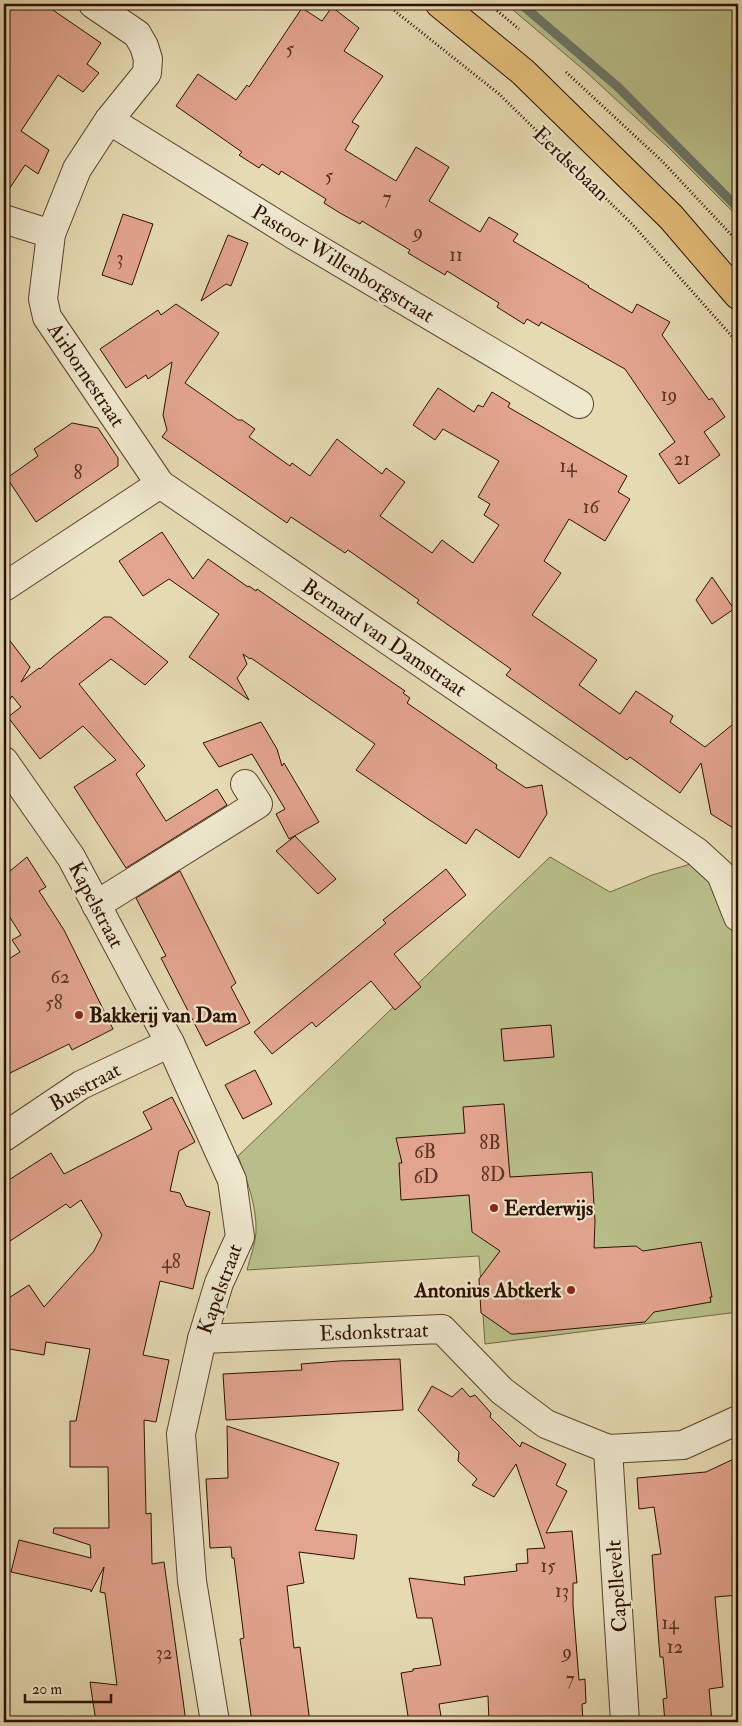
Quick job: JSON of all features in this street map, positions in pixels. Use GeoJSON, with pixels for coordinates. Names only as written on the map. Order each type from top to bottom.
{"type":"FeatureCollection","features":[{"type":"Feature","properties":{"kind":"main road","name":"Eerdsebaan"},"geometry":{"type":"LineString","coordinates":[[440,4],[522,72],[671,217],[738,296]]}},
{"type":"Feature","properties":{"kind":"street","name":"Airbornestraat"},"geometry":{"type":"LineString","coordinates":[[94,4],[137,34],[144,46],[148,59],[147,73],[109,120],[77,169],[51,234],[44,299],[47,317],[160,484]]}},
{"type":"Feature","properties":{"kind":"street","name":"Pastoor Willenborgstraat"},"geometry":{"type":"LineString","coordinates":[[109,120],[294,235],[579,404]]}},
{"type":"Feature","properties":{"kind":"street"},"geometry":{"type":"LineString","coordinates":[[4,219],[51,234]]}},
{"type":"Feature","properties":{"kind":"street"},"geometry":{"type":"LineString","coordinates":[[4,587],[160,484]]}},
{"type":"Feature","properties":{"kind":"street","name":"Bernard van Damstraat"},"geometry":{"type":"LineString","coordinates":[[160,484],[697,852],[721,874],[738,917]]}},
{"type":"Feature","properties":{"kind":"street","name":"Kapelstraat"},"geometry":{"type":"LineString","coordinates":[[4,761],[71,858],[170,1043],[232,1180],[240,1237],[219,1283],[202,1339],[181,1434],[192,1581],[215,1722]]}},
{"type":"Feature","properties":{"kind":"street"},"geometry":{"type":"LineString","coordinates":[[96,905],[258,804],[245,784]]}},
{"type":"Feature","properties":{"kind":"street","name":"Busstraat"},"geometry":{"type":"LineString","coordinates":[[4,1137],[81,1085],[170,1043]]}},
{"type":"Feature","properties":{"kind":"street","name":"Esdonkstraat"},"geometry":{"type":"LineString","coordinates":[[202,1339],[442,1329],[502,1391],[546,1424],[608,1449],[683,1445],[738,1420]]}},
{"type":"Feature","properties":{"kind":"street","name":"Capellevelt"},"geometry":{"type":"LineString","coordinates":[[608,1449],[626,1722]]}},
{"type":"Feature","properties":{"kind":"path","name":"Eerdsebaan"},"geometry":{"type":"LineString","coordinates":[[386,4],[499,94],[633,225],[738,343]]}},
{"type":"Feature","properties":{"kind":"path"},"geometry":{"type":"LineString","coordinates":[[489,4],[526,34]]}},
{"type":"Feature","properties":{"kind":"path"},"geometry":{"type":"LineString","coordinates":[[561,67],[662,161],[738,242]]}},
{"type":"Feature","properties":{"kind":"green space"},"geometry":{"type":"Polygon","coordinates":[[[506,4],[738,4],[738,217],[669,148],[585,71],[506,4]]]}},
{"type":"Feature","properties":{"kind":"green space"},"geometry":{"type":"Polygon","coordinates":[[[550,857],[610,892],[652,875],[698,862],[714,878],[738,948],[738,1312],[485,1344],[479,1256],[247,1270],[255,1242],[256,1223],[251,1194],[238,1156],[550,857]]]}},
{"type":"Feature","properties":{"kind":"building"},"geometry":{"type":"Polygon","coordinates":[[[4,4],[44,4],[101,43],[87,64],[99,73],[83,92],[58,75],[21,131],[49,150],[38,174],[25,165],[4,197],[4,4]]]}},
{"type":"Feature","properties":{"kind":"building"},"geometry":{"type":"Polygon","coordinates":[[[332,7],[359,28],[344,51],[383,76],[352,122],[359,126],[345,150],[396,181],[416,147],[449,167],[429,201],[480,232],[489,217],[518,234],[513,241],[632,313],[637,304],[670,322],[662,335],[709,400],[712,398],[725,417],[704,432],[720,455],[679,484],[659,454],[675,442],[625,369],[541,322],[539,326],[527,319],[524,324],[497,307],[499,303],[447,271],[445,275],[408,253],[410,250],[362,221],[360,224],[340,213],[324,203],[326,199],[281,171],[279,175],[262,164],[259,168],[239,155],[242,152],[176,106],[198,74],[236,100],[247,85],[249,87],[302,8],[322,21],[332,7]]]}},
{"type":"Feature","properties":{"kind":"building"},"geometry":{"type":"Polygon","coordinates":[[[123,214],[153,224],[132,285],[102,275],[123,214]]]}},
{"type":"Feature","properties":{"kind":"building"},"geometry":{"type":"Polygon","coordinates":[[[228,235],[248,243],[231,286],[226,284],[201,301],[228,235]]]}},
{"type":"Feature","properties":{"kind":"building"},"geometry":{"type":"Polygon","coordinates":[[[176,304],[219,333],[185,383],[238,420],[242,420],[255,429],[249,437],[290,466],[292,463],[310,476],[337,439],[382,474],[386,468],[405,482],[380,516],[432,553],[442,540],[473,563],[499,525],[484,515],[490,504],[478,497],[499,461],[443,429],[435,440],[413,425],[438,388],[474,412],[478,405],[483,407],[492,392],[510,403],[508,407],[627,476],[618,492],[630,499],[605,541],[569,519],[544,561],[561,573],[532,615],[597,660],[579,685],[620,714],[636,691],[673,716],[670,722],[705,747],[738,720],[738,831],[711,814],[701,763],[680,793],[630,757],[627,760],[506,675],[511,669],[417,603],[419,600],[348,550],[345,553],[291,517],[287,523],[162,437],[167,430],[163,415],[172,362],[148,379],[146,375],[126,388],[100,349],[158,310],[161,315],[176,304]]]}},
{"type":"Feature","properties":{"kind":"building"},"geometry":{"type":"Polygon","coordinates":[[[72,423],[98,428],[118,458],[118,466],[36,522],[7,478],[38,456],[34,449],[72,423]]]}},
{"type":"Feature","properties":{"kind":"building"},"geometry":{"type":"Polygon","coordinates":[[[162,532],[193,579],[208,559],[248,587],[256,591],[257,589],[405,691],[403,693],[410,698],[407,703],[497,765],[496,768],[526,788],[542,785],[547,814],[519,858],[476,829],[466,844],[356,770],[375,744],[251,658],[243,654],[247,664],[237,678],[249,700],[189,657],[219,614],[169,579],[143,596],[119,561],[162,532]]]}},
{"type":"Feature","properties":{"kind":"building"},"geometry":{"type":"Polygon","coordinates":[[[712,577],[734,609],[712,624],[696,600],[712,577]]]}},
{"type":"Feature","properties":{"kind":"building"},"geometry":{"type":"Polygon","coordinates":[[[104,617],[111,617],[168,662],[145,685],[111,659],[79,684],[145,766],[136,774],[166,821],[217,789],[227,805],[126,868],[74,787],[116,760],[83,726],[40,759],[8,717],[21,707],[12,696],[4,709],[4,633],[30,667],[21,682],[104,617]]]}},
{"type":"Feature","properties":{"kind":"building"},"geometry":{"type":"Polygon","coordinates":[[[261,722],[277,749],[282,766],[284,763],[319,822],[289,839],[276,814],[285,809],[252,754],[219,767],[203,743],[261,722]]]}},
{"type":"Feature","properties":{"kind":"building"},"geometry":{"type":"Polygon","coordinates":[[[295,836],[336,879],[318,894],[276,851],[295,836]]]}},
{"type":"Feature","properties":{"kind":"building"},"geometry":{"type":"Polygon","coordinates":[[[27,857],[46,887],[39,891],[64,930],[113,1029],[72,1050],[69,1044],[4,1076],[4,962],[20,952],[12,940],[21,935],[4,908],[4,876],[27,857]]]}},
{"type":"Feature","properties":{"kind":"building"},"geometry":{"type":"Polygon","coordinates":[[[446,869],[466,895],[394,954],[421,987],[395,1010],[371,981],[316,1027],[312,1022],[272,1054],[254,1032],[386,923],[383,920],[446,869]]]}},
{"type":"Feature","properties":{"kind":"building"},"geometry":{"type":"Polygon","coordinates":[[[180,871],[236,983],[231,987],[250,1023],[206,1046],[161,958],[166,956],[136,898],[180,871]]]}},
{"type":"Feature","properties":{"kind":"building"},"geometry":{"type":"Polygon","coordinates":[[[551,1025],[554,1057],[504,1061],[501,1029],[551,1025]]]}},
{"type":"Feature","properties":{"kind":"building"},"geometry":{"type":"Polygon","coordinates":[[[255,1070],[272,1104],[243,1119],[225,1085],[255,1070]]]}},
{"type":"Feature","properties":{"kind":"building"},"geometry":{"type":"Polygon","coordinates":[[[172,1097],[195,1142],[179,1151],[170,1191],[180,1193],[186,1206],[210,1212],[193,1289],[160,1281],[143,1355],[169,1360],[156,1422],[144,1420],[146,1514],[151,1513],[152,1564],[164,1562],[186,1722],[96,1722],[90,1682],[117,1685],[105,1593],[100,1592],[104,1567],[91,1592],[91,1590],[11,1572],[19,1540],[91,1558],[90,1545],[53,1533],[54,1528],[109,1528],[108,1467],[70,1467],[70,1421],[76,1421],[90,1349],[46,1342],[44,1355],[4,1348],[4,1301],[29,1285],[44,1307],[94,1251],[102,1235],[81,1200],[70,1208],[66,1204],[4,1245],[4,1183],[51,1153],[64,1174],[152,1129],[143,1112],[172,1097]]]}},
{"type":"Feature","properties":{"kind":"building"},"geometry":{"type":"Polygon","coordinates":[[[504,1104],[510,1177],[592,1172],[595,1221],[594,1248],[636,1246],[643,1251],[701,1242],[712,1297],[710,1297],[711,1302],[654,1312],[645,1322],[515,1334],[511,1334],[481,1313],[479,1279],[500,1251],[472,1232],[469,1195],[401,1200],[399,1163],[402,1163],[396,1138],[465,1133],[463,1107],[504,1104]]]}},
{"type":"Feature","properties":{"kind":"building"},"geometry":{"type":"Polygon","coordinates":[[[400,1359],[403,1410],[226,1420],[223,1374],[302,1370],[301,1364],[400,1359]]]}},
{"type":"Feature","properties":{"kind":"building"},"geometry":{"type":"Polygon","coordinates":[[[432,1386],[452,1397],[462,1388],[470,1397],[475,1395],[491,1413],[490,1417],[520,1447],[522,1442],[566,1464],[556,1485],[567,1491],[546,1533],[572,1531],[577,1583],[573,1583],[573,1605],[579,1680],[585,1679],[586,1703],[582,1704],[583,1722],[489,1722],[488,1696],[439,1704],[442,1722],[409,1722],[401,1673],[413,1671],[413,1669],[441,1665],[432,1618],[417,1618],[409,1578],[465,1585],[464,1577],[517,1571],[516,1564],[528,1563],[527,1549],[545,1548],[516,1464],[494,1497],[472,1485],[477,1479],[458,1461],[459,1452],[418,1410],[432,1386]]]}},
{"type":"Feature","properties":{"kind":"building"},"geometry":{"type":"Polygon","coordinates":[[[227,1426],[339,1463],[315,1530],[357,1535],[354,1559],[299,1552],[304,1583],[287,1586],[294,1648],[300,1647],[310,1722],[252,1722],[240,1639],[244,1638],[234,1558],[232,1558],[231,1547],[210,1548],[206,1479],[228,1478],[227,1426]]]}},
{"type":"Feature","properties":{"kind":"building"},"geometry":{"type":"Polygon","coordinates":[[[738,1457],[738,1595],[715,1597],[723,1687],[709,1689],[712,1722],[665,1722],[663,1699],[667,1698],[663,1657],[660,1657],[652,1555],[661,1554],[654,1507],[639,1509],[637,1478],[706,1472],[738,1457]]]}},
{"type":"Feature","properties":{"kind":"waterway"},"geometry":{"type":"LineString","coordinates":[[521,4],[618,87],[738,208]]}},
{"type":"Feature","properties":{"kind":"place","name":"Bakkerij van Dam"},"geometry":{"type":"Point","coordinates":[79,1015]}},
{"type":"Feature","properties":{"kind":"place","name":"Eerderwijs"},"geometry":{"type":"Point","coordinates":[494,1208]}},
{"type":"Feature","properties":{"kind":"place","name":"Antonius Abtkerk"},"geometry":{"type":"Point","coordinates":[571,1290]}}]}
